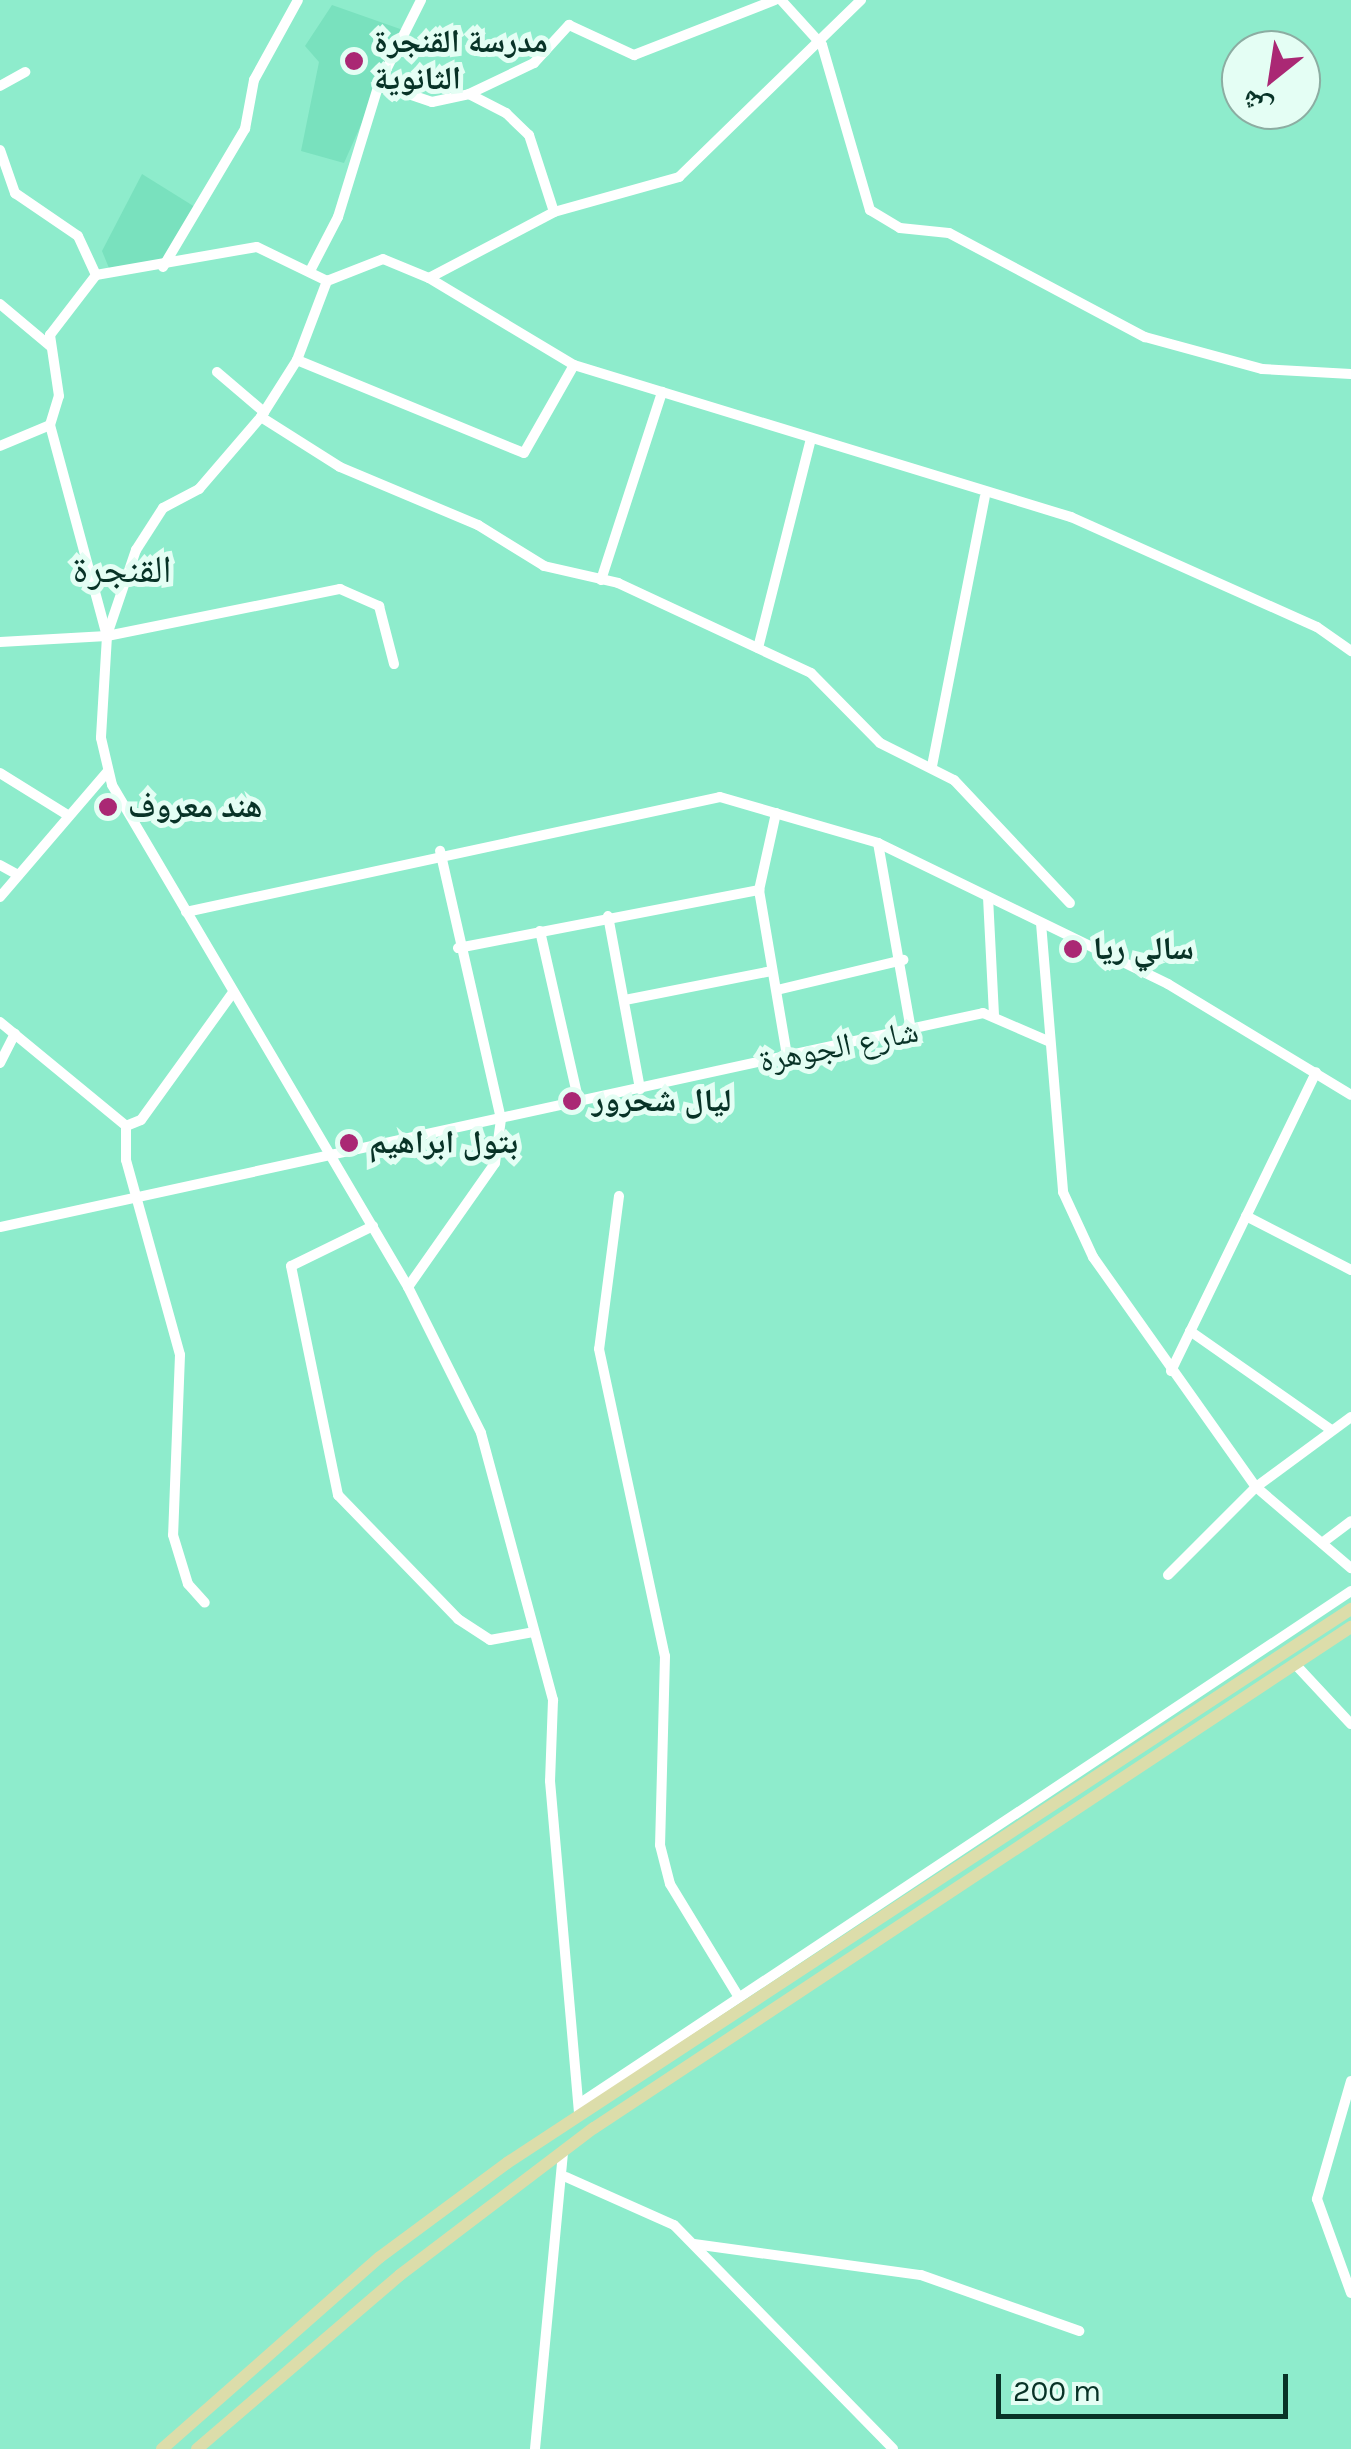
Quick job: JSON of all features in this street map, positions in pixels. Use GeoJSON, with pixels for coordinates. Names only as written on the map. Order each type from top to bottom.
{"type":"FeatureCollection","features":[{"type":"Feature","properties":{"kind":"main road"},"geometry":{"type":"LineString","coordinates":[[162,2449],[380,2257],[579,2110],[1351,1609]]}},
{"type":"Feature","properties":{"kind":"main road"},"geometry":{"type":"LineString","coordinates":[[197,2449],[563,2151],[1351,1627]]}},
{"type":"Feature","properties":{"kind":"street"},"geometry":{"type":"LineString","coordinates":[[163,266],[245,129],[254,80],[298,0]]}},
{"type":"Feature","properties":{"kind":"street"},"geometry":{"type":"LineString","coordinates":[[310,272],[338,217],[379,84],[421,0]]}},
{"type":"Feature","properties":{"kind":"street"},"geometry":{"type":"LineString","coordinates":[[379,84],[432,102],[468,94],[534,64],[568,25],[634,54],[778,0],[822,45],[870,210],[900,228],[949,233],[1145,337],[1262,369],[1351,374]]}},
{"type":"Feature","properties":{"kind":"street"},"geometry":{"type":"LineString","coordinates":[[428,278],[554,212],[679,177],[822,45],[861,0]]}},
{"type":"Feature","properties":{"kind":"street"},"geometry":{"type":"LineString","coordinates":[[0,86],[25,72]]}},
{"type":"Feature","properties":{"kind":"street"},"geometry":{"type":"LineString","coordinates":[[468,94],[529,135],[554,212]]}},
{"type":"Feature","properties":{"kind":"street"},"geometry":{"type":"LineString","coordinates":[[0,150],[15,193],[78,236],[96,275]]}},
{"type":"Feature","properties":{"kind":"street"},"geometry":{"type":"LineString","coordinates":[[327,281],[256,247],[96,275],[62,314],[50,346],[59,396],[50,425],[107,636],[107,772],[232,994],[408,1287],[481,1433],[552,1700],[550,1782],[579,2110]]}},
{"type":"Feature","properties":{"kind":"street"},"geometry":{"type":"LineString","coordinates":[[107,636],[136,550],[163,508],[199,490],[263,414],[296,360],[327,281],[383,259],[428,278],[574,365],[985,498],[1070,518],[1317,627],[1351,651]]}},
{"type":"Feature","properties":{"kind":"street"},"geometry":{"type":"LineString","coordinates":[[0,304],[50,346]]}},
{"type":"Feature","properties":{"kind":"street"},"geometry":{"type":"LineString","coordinates":[[296,360],[524,453],[574,365]]}},
{"type":"Feature","properties":{"kind":"street"},"geometry":{"type":"LineString","coordinates":[[217,372],[263,414],[340,467],[478,524],[544,566],[601,580],[758,648],[825,684],[880,743],[932,766],[1070,903]]}},
{"type":"Feature","properties":{"kind":"street"},"geometry":{"type":"LineString","coordinates":[[601,580],[662,392]]}},
{"type":"Feature","properties":{"kind":"street"},"geometry":{"type":"LineString","coordinates":[[0,446],[50,425]]}},
{"type":"Feature","properties":{"kind":"street"},"geometry":{"type":"LineString","coordinates":[[758,648],[810,442]]}},
{"type":"Feature","properties":{"kind":"street"},"geometry":{"type":"LineString","coordinates":[[932,766],[985,498]]}},
{"type":"Feature","properties":{"kind":"street"},"geometry":{"type":"LineString","coordinates":[[0,642],[107,636],[340,589],[380,606],[394,664]]}},
{"type":"Feature","properties":{"kind":"street"},"geometry":{"type":"LineString","coordinates":[[0,897],[107,772]]}},
{"type":"Feature","properties":{"kind":"street"},"geometry":{"type":"LineString","coordinates":[[0,774],[69,816]]}},
{"type":"Feature","properties":{"kind":"street"},"geometry":{"type":"LineString","coordinates":[[186,912],[440,850],[720,797],[878,843],[1041,923],[1316,1072],[1351,1096]]}},
{"type":"Feature","properties":{"kind":"street"},"geometry":{"type":"LineString","coordinates":[[776,813],[759,890],[786,1056]]}},
{"type":"Feature","properties":{"kind":"street"},"geometry":{"type":"LineString","coordinates":[[878,843],[903,960],[912,1035]]}},
{"type":"Feature","properties":{"kind":"street"},"geometry":{"type":"LineString","coordinates":[[408,1287],[495,1163],[501,1120],[458,948],[440,850]]}},
{"type":"Feature","properties":{"kind":"street"},"geometry":{"type":"LineString","coordinates":[[0,864],[18,876]]}},
{"type":"Feature","properties":{"kind":"street"},"geometry":{"type":"LineString","coordinates":[[458,948],[608,916],[759,890]]}},
{"type":"Feature","properties":{"kind":"street"},"geometry":{"type":"LineString","coordinates":[[988,897],[994,1015],[1048,1040]]}},
{"type":"Feature","properties":{"kind":"street"},"geometry":{"type":"LineString","coordinates":[[608,916],[640,1089]]}},
{"type":"Feature","properties":{"kind":"street"},"geometry":{"type":"LineString","coordinates":[[1041,923],[1063,1192],[1093,1257],[1256,1488],[1351,1568]]}},
{"type":"Feature","properties":{"kind":"street"},"geometry":{"type":"LineString","coordinates":[[540,931],[579,1102]]}},
{"type":"Feature","properties":{"kind":"street"},"geometry":{"type":"LineString","coordinates":[[777,990],[903,960]]}},
{"type":"Feature","properties":{"kind":"street"},"geometry":{"type":"LineString","coordinates":[[625,1000],[771,971]]}},
{"type":"Feature","properties":{"kind":"street"},"geometry":{"type":"LineString","coordinates":[[126,1126],[141,1120],[232,994]]}},
{"type":"Feature","properties":{"kind":"street","name":"شارع الجوهرة"},"geometry":{"type":"LineString","coordinates":[[0,1227],[140,1201],[308,1156],[332,1157],[786,1056],[912,1035],[994,1015]]}},
{"type":"Feature","properties":{"kind":"street"},"geometry":{"type":"LineString","coordinates":[[0,1022],[126,1126],[140,1201],[181,1367],[173,1535],[188,1584],[205,1602]]}},
{"type":"Feature","properties":{"kind":"street"},"geometry":{"type":"LineString","coordinates":[[0,1063],[15,1034]]}},
{"type":"Feature","properties":{"kind":"street"},"geometry":{"type":"LineString","coordinates":[[1171,1371],[1316,1072]]}},
{"type":"Feature","properties":{"kind":"street"},"geometry":{"type":"LineString","coordinates":[[620,1196],[598,1350],[664,1656],[660,1845],[670,1884],[738,1996]]}},
{"type":"Feature","properties":{"kind":"street"},"geometry":{"type":"LineString","coordinates":[[1246,1216],[1351,1270]]}},
{"type":"Feature","properties":{"kind":"street"},"geometry":{"type":"LineString","coordinates":[[372,1226],[291,1266],[338,1495],[458,1619],[490,1640],[534,1632]]}},
{"type":"Feature","properties":{"kind":"street"},"geometry":{"type":"LineString","coordinates":[[1190,1332],[1330,1429]]}},
{"type":"Feature","properties":{"kind":"street"},"geometry":{"type":"LineString","coordinates":[[1168,1576],[1256,1488],[1351,1416]]}},
{"type":"Feature","properties":{"kind":"street"},"geometry":{"type":"LineString","coordinates":[[1322,1544],[1351,1521]]}},
{"type":"Feature","properties":{"kind":"street"},"geometry":{"type":"LineString","coordinates":[[579,2110],[738,1996],[1351,1591]]}},
{"type":"Feature","properties":{"kind":"street"},"geometry":{"type":"LineString","coordinates":[[1296,1664],[1351,1724]]}},
{"type":"Feature","properties":{"kind":"street"},"geometry":{"type":"LineString","coordinates":[[1351,2082],[1317,2200],[1351,2293]]}},
{"type":"Feature","properties":{"kind":"street"},"geometry":{"type":"LineString","coordinates":[[534,2449],[566,2177],[563,2151]]}},
{"type":"Feature","properties":{"kind":"street"},"geometry":{"type":"LineString","coordinates":[[566,2177],[663,2218],[694,2244],[892,2449]]}},
{"type":"Feature","properties":{"kind":"street"},"geometry":{"type":"LineString","coordinates":[[694,2244],[921,2275],[1079,2330]]}},
{"type":"Feature","properties":{"kind":"shaded area"},"geometry":{"type":"Polygon","coordinates":[[[332,5],[403,30],[344,163],[301,151],[319,62],[305,46],[332,5]]]}},
{"type":"Feature","properties":{"kind":"shaded area"},"geometry":{"type":"Polygon","coordinates":[[[142,174],[195,207],[166,260],[111,273],[102,251],[142,174]]]}},
{"type":"Feature","properties":{"kind":"place","name":"مدرسة القنجرة الثانوية"},"geometry":{"type":"Point","coordinates":[354,61]}},
{"type":"Feature","properties":{"kind":"place","name":"هند معروف"},"geometry":{"type":"Point","coordinates":[108,807]}},
{"type":"Feature","properties":{"kind":"place","name":"سالي ريا"},"geometry":{"type":"Point","coordinates":[1073,949]}},
{"type":"Feature","properties":{"kind":"place","name":"ليال شحرور"},"geometry":{"type":"Point","coordinates":[572,1101]}},
{"type":"Feature","properties":{"kind":"place","name":"بتول ابراهيم"},"geometry":{"type":"Point","coordinates":[349,1143]}},
{"type":"Feature","properties":{"kind":"district","name":"القنجرة"},"geometry":{"type":"Point","coordinates":[122,570]}}]}
